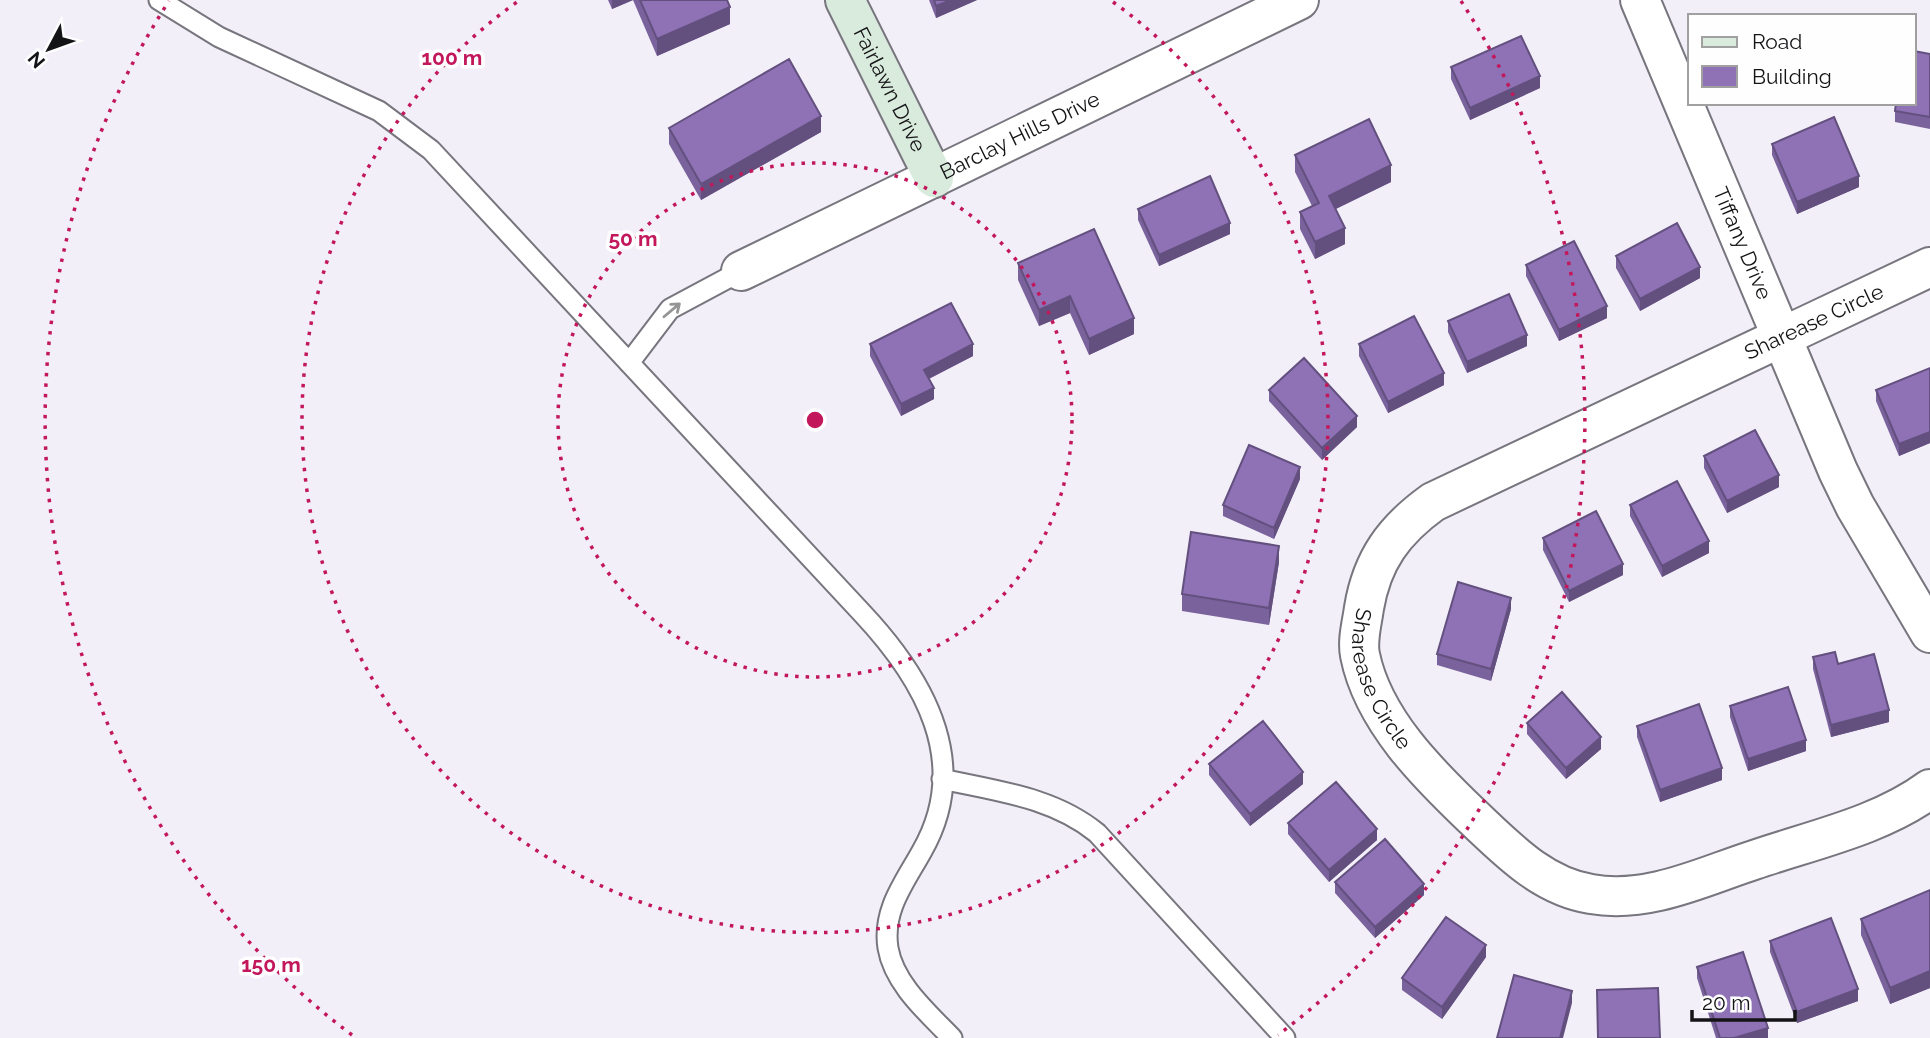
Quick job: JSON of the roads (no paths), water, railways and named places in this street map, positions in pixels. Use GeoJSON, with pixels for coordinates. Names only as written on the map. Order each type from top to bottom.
{"type":"FeatureCollection","features":[{"type":"Feature","properties":{"kind":"street","name":"Fairlawn Drive"},"geometry":{"type":"LineString","coordinates":[[845,0],[933,178]]}},
{"type":"Feature","properties":{"kind":"street","name":"Barclay Hills Drive"},"geometry":{"type":"LineString","coordinates":[[741,271],[1299,0]]}},
{"type":"Feature","properties":{"kind":"street","name":"Tiffany Drive"},"geometry":{"type":"LineString","coordinates":[[1640,0],[1855,506],[1930,633]]}},
{"type":"Feature","properties":{"kind":"street","name":"Sharease Circle"},"geometry":{"type":"LineString","coordinates":[[1930,267],[1433,502],[1408,520],[1377,561],[1367,588],[1359,641],[1367,680],[1377,703],[1402,741],[1455,800],[1524,863],[1566,888],[1589,894],[1612,897],[1660,891],[1865,823],[1930,789]]}},
{"type":"Feature","properties":{"kind":"lane"},"geometry":{"type":"LineString","coordinates":[[159,0],[219,37],[350,96],[406,129],[463,184],[871,622],[908,666],[923,692],[940,741],[942,779],[934,824],[925,847],[889,912],[888,950],[895,970],[906,987],[952,1038]]}},
{"type":"Feature","properties":{"kind":"lane"},"geometry":{"type":"LineString","coordinates":[[629,363],[670,309],[741,271]]}},
{"type":"Feature","properties":{"kind":"lane"},"geometry":{"type":"LineString","coordinates":[[942,779],[1038,800],[1081,820],[1097,833],[1285,1038]]}}]}
